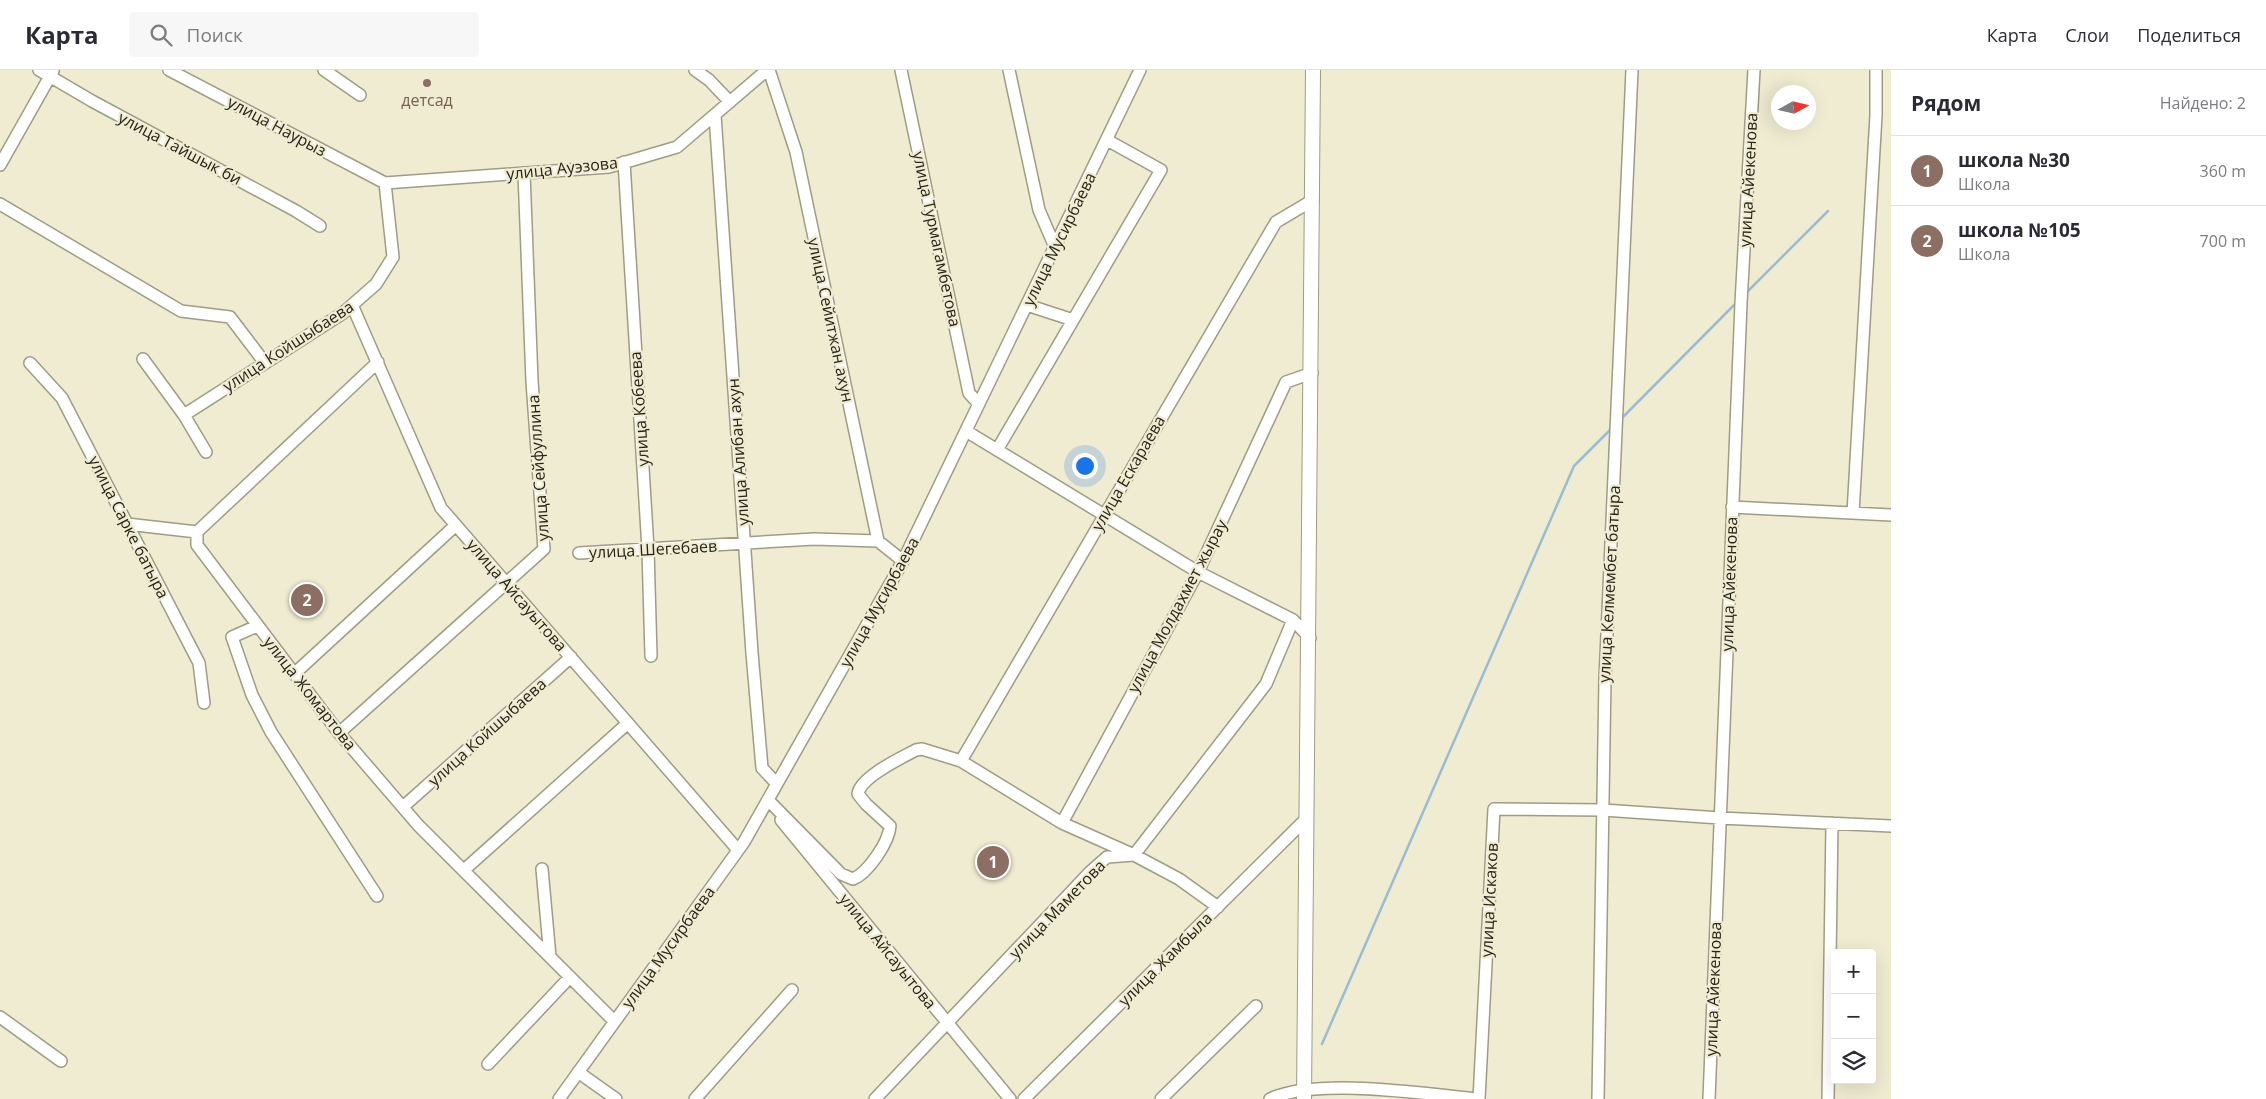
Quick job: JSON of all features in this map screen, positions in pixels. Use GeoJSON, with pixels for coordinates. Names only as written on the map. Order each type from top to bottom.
{"type":"FeatureCollection","features":[{"type":"Feature","properties":{"kind":"main road"},"geometry":{"type":"LineString","coordinates":[[1305,1094],[1313,70]]}},
{"type":"Feature","properties":{"kind":"street","name":"улица Тайшык би"},"geometry":{"type":"LineString","coordinates":[[39,70],[52,73],[320,226]]}},
{"type":"Feature","properties":{"kind":"street","name":"улица Наурыз"},"geometry":{"type":"LineString","coordinates":[[169,70],[385,183]]}},
{"type":"Feature","properties":{"kind":"street"},"geometry":{"type":"LineString","coordinates":[[324,70],[360,95]]}},
{"type":"Feature","properties":{"kind":"street"},"geometry":{"type":"LineString","coordinates":[[695,70],[710,80],[730,102]]}},
{"type":"Feature","properties":{"kind":"street","name":"улица Ауэзова"},"geometry":{"type":"LineString","coordinates":[[385,183],[609,167],[677,148],[768,70]]}},
{"type":"Feature","properties":{"kind":"street","name":"улица Сейитжан ахун"},"geometry":{"type":"LineString","coordinates":[[768,70],[796,152],[878,541]]}},
{"type":"Feature","properties":{"kind":"street","name":"улица Турмагамбетова"},"geometry":{"type":"LineString","coordinates":[[901,70],[969,393],[979,404]]}},
{"type":"Feature","properties":{"kind":"street"},"geometry":{"type":"LineString","coordinates":[[1009,70],[1039,210],[1055,247]]}},
{"type":"Feature","properties":{"kind":"street","name":"улица Келмембет батыра"},"geometry":{"type":"LineString","coordinates":[[1598,1099],[1604,679],[1632,70]]}},
{"type":"Feature","properties":{"kind":"street","name":"улица Айекенова"},"geometry":{"type":"LineString","coordinates":[[1709,1099],[1740,312],[1754,70]]}},
{"type":"Feature","properties":{"kind":"street"},"geometry":{"type":"LineString","coordinates":[[1853,513],[1876,115],[1876,70]]}},
{"type":"Feature","properties":{"kind":"street","name":"улица Мусирбаева"},"geometry":{"type":"LineString","coordinates":[[559,1099],[738,850],[903,561],[1139,71]]}},
{"type":"Feature","properties":{"kind":"street"},"geometry":{"type":"LineString","coordinates":[[0,165],[52,73]]}},
{"type":"Feature","properties":{"kind":"street","name":"улица Алибан ахун"},"geometry":{"type":"LineString","coordinates":[[715,115],[744,543],[762,768],[777,784]]}},
{"type":"Feature","properties":{"kind":"street"},"geometry":{"type":"LineString","coordinates":[[997,450],[1161,170],[1107,140]]}},
{"type":"Feature","properties":{"kind":"street","name":"улица Кобеева"},"geometry":{"type":"LineString","coordinates":[[624,162],[648,549],[651,656]]}},
{"type":"Feature","properties":{"kind":"street","name":"улица Сейфуллина"},"geometry":{"type":"LineString","coordinates":[[339,733],[544,549],[532,381],[524,173]]}},
{"type":"Feature","properties":{"kind":"street","name":"улица Койшыбаева"},"geometry":{"type":"LineString","coordinates":[[184,414],[343,313],[376,284],[393,258],[385,183]]}},
{"type":"Feature","properties":{"kind":"street","name":"улица Ескараева"},"geometry":{"type":"LineString","coordinates":[[961,761],[1276,222],[1313,200]]}},
{"type":"Feature","properties":{"kind":"street"},"geometry":{"type":"LineString","coordinates":[[0,204],[181,311],[230,317],[265,363]]}},
{"type":"Feature","properties":{"kind":"street","name":"улица Айсауытова"},"geometry":{"type":"LineString","coordinates":[[352,305],[441,508],[738,850]]}},
{"type":"Feature","properties":{"kind":"street"},"geometry":{"type":"LineString","coordinates":[[1027,305],[1073,320]]}},
{"type":"Feature","properties":{"kind":"street"},"geometry":{"type":"LineString","coordinates":[[143,359],[184,414],[206,452]]}},
{"type":"Feature","properties":{"kind":"street"},"geometry":{"type":"LineString","coordinates":[[127,524],[197,532],[378,362]]}},
{"type":"Feature","properties":{"kind":"street","name":"улица Сарке батыра"},"geometry":{"type":"LineString","coordinates":[[30,364],[62,398],[199,663],[204,703]]}},
{"type":"Feature","properties":{"kind":"street","name":"улица Молдахмет жырау"},"geometry":{"type":"LineString","coordinates":[[1062,823],[1198,572],[1286,382],[1312,373]]}},
{"type":"Feature","properties":{"kind":"street"},"geometry":{"type":"LineString","coordinates":[[966,431],[1198,572],[1293,620],[1310,638]]}},
{"type":"Feature","properties":{"kind":"street"},"geometry":{"type":"LineString","coordinates":[[1732,507],[1891,515]]}},
{"type":"Feature","properties":{"kind":"street"},"geometry":{"type":"LineString","coordinates":[[294,674],[456,525]]}},
{"type":"Feature","properties":{"kind":"street","name":"улица Жомартова"},"geometry":{"type":"LineString","coordinates":[[197,532],[197,545],[339,733],[404,806],[418,825],[614,1021]]}},
{"type":"Feature","properties":{"kind":"street","name":"улица Шегебаев"},"geometry":{"type":"LineString","coordinates":[[579,553],[814,539],[878,541]]}},
{"type":"Feature","properties":{"kind":"street"},"geometry":{"type":"LineString","coordinates":[[878,541],[903,561]]}},
{"type":"Feature","properties":{"kind":"street"},"geometry":{"type":"LineString","coordinates":[[1134,855],[1266,684],[1293,620]]}},
{"type":"Feature","properties":{"kind":"street"},"geometry":{"type":"LineString","coordinates":[[257,626],[232,637],[252,695],[271,732],[377,896]]}},
{"type":"Feature","properties":{"kind":"street","name":"улица Койшыбаева"},"geometry":{"type":"LineString","coordinates":[[404,806],[571,657]]}},
{"type":"Feature","properties":{"kind":"street"},"geometry":{"type":"LineString","coordinates":[[464,870],[628,723]]}},
{"type":"Feature","properties":{"kind":"street"},"geometry":{"type":"LineString","coordinates":[[767,801],[841,874],[853,878],[861,876],[890,835],[890,826],[866,804],[858,794],[858,789],[865,781],[916,750],[922,749],[961,761],[1062,823],[1134,855],[1179,879],[1218,907]]}},
{"type":"Feature","properties":{"kind":"street","name":"улица Айсауытова"},"geometry":{"type":"LineString","coordinates":[[767,801],[1010,1099]]}},
{"type":"Feature","properties":{"kind":"street","name":"улица Искаков"},"geometry":{"type":"LineString","coordinates":[[1479,1099],[1494,809],[1603,810]]}},
{"type":"Feature","properties":{"kind":"street"},"geometry":{"type":"LineString","coordinates":[[1603,810],[1891,826]]}},
{"type":"Feature","properties":{"kind":"street","name":"улица Жамбыла"},"geometry":{"type":"LineString","coordinates":[[1024,1099],[1306,818]]}},
{"type":"Feature","properties":{"kind":"street"},"geometry":{"type":"LineString","coordinates":[[1828,1099],[1832,823]]}},
{"type":"Feature","properties":{"kind":"street","name":"улица Маметова"},"geometry":{"type":"LineString","coordinates":[[875,1099],[1090,872],[1107,857],[1134,855]]}},
{"type":"Feature","properties":{"kind":"street"},"geometry":{"type":"LineString","coordinates":[[542,869],[550,957]]}},
{"type":"Feature","properties":{"kind":"street"},"geometry":{"type":"LineString","coordinates":[[488,1064],[570,977]]}},
{"type":"Feature","properties":{"kind":"street"},"geometry":{"type":"LineString","coordinates":[[695,1099],[792,990]]}},
{"type":"Feature","properties":{"kind":"street"},"geometry":{"type":"LineString","coordinates":[[1161,1099],[1256,1006]]}},
{"type":"Feature","properties":{"kind":"street"},"geometry":{"type":"LineString","coordinates":[[0,1017],[61,1061]]}},
{"type":"Feature","properties":{"kind":"street"},"geometry":{"type":"LineString","coordinates":[[578,1072],[616,1099]]}},
{"type":"Feature","properties":{"kind":"street"},"geometry":{"type":"LineString","coordinates":[[1270,1099],[1305,1094],[1374,1090],[1479,1099]]}},
{"type":"Feature","properties":{"kind":"waterway"},"geometry":{"type":"LineString","coordinates":[[1746,293],[1828,211]]}},
{"type":"Feature","properties":{"kind":"waterway"},"geometry":{"type":"LineString","coordinates":[[1621,419],[1737,302]]}},
{"type":"Feature","properties":{"kind":"waterway"},"geometry":{"type":"LineString","coordinates":[[1322,1044],[1574,466],[1612,428]]}},
{"type":"Feature","properties":{"kind":"place","name":"детсад"},"geometry":{"type":"Point","coordinates":[427,83]}},
{"type":"Feature","properties":{"kind":"place","name":"школа №105"},"geometry":{"type":"Point","coordinates":[307,600]}},
{"type":"Feature","properties":{"kind":"place","name":"школа №30"},"geometry":{"type":"Point","coordinates":[993,862]}}]}
